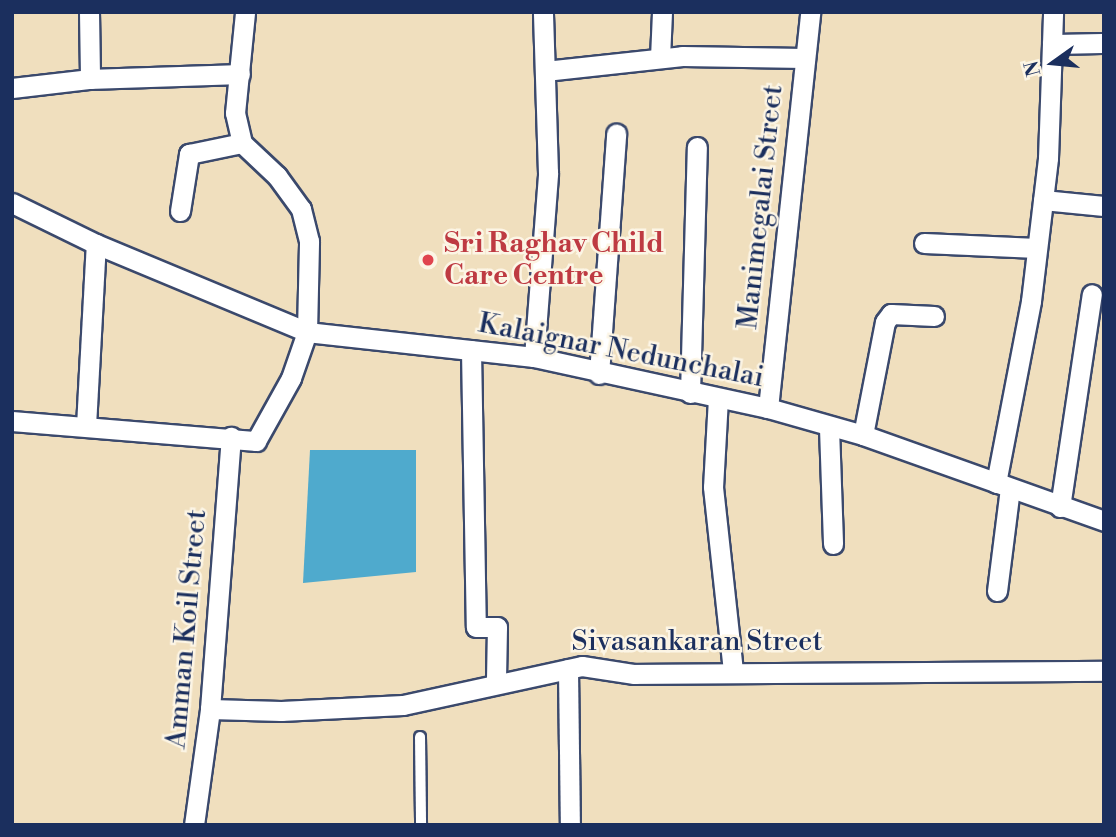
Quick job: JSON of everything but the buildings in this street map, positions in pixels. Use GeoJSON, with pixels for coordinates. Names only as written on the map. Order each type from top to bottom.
{"type":"FeatureCollection","features":[{"type":"Feature","properties":{"kind":"street"},"geometry":{"type":"LineString","coordinates":[[89,12],[90,79]]}},
{"type":"Feature","properties":{"kind":"street"},"geometry":{"type":"LineString","coordinates":[[12,421],[256,441],[291,378],[307,332],[309,241],[301,209],[276,176],[242,143],[235,113],[245,12]]}},
{"type":"Feature","properties":{"kind":"street"},"geometry":{"type":"LineString","coordinates":[[534,357],[548,173],[543,12]]}},
{"type":"Feature","properties":{"kind":"street"},"geometry":{"type":"LineString","coordinates":[[660,58],[662,12]]}},
{"type":"Feature","properties":{"kind":"street","name":"Manimegalai Street"},"geometry":{"type":"LineString","coordinates":[[768,408],[810,12]]}},
{"type":"Feature","properties":{"kind":"street"},"geometry":{"type":"LineString","coordinates":[[998,591],[1003,485],[1043,200],[1053,12]]}},
{"type":"Feature","properties":{"kind":"street"},"geometry":{"type":"LineString","coordinates":[[1052,44],[1104,43]]}},
{"type":"Feature","properties":{"kind":"street"},"geometry":{"type":"LineString","coordinates":[[544,71],[660,58],[804,58]]}},
{"type":"Feature","properties":{"kind":"street"},"geometry":{"type":"LineString","coordinates":[[12,88],[90,79],[240,74]]}},
{"type":"Feature","properties":{"kind":"street"},"geometry":{"type":"LineString","coordinates":[[599,374],[616,134]]}},
{"type":"Feature","properties":{"kind":"street"},"geometry":{"type":"LineString","coordinates":[[180,211],[188,154],[242,143]]}},
{"type":"Feature","properties":{"kind":"street"},"geometry":{"type":"LineString","coordinates":[[690,393],[697,147]]}},
{"type":"Feature","properties":{"kind":"street"},"geometry":{"type":"LineString","coordinates":[[1043,200],[1104,206]]}},
{"type":"Feature","properties":{"kind":"street","name":"Kalaignar Nedunchalai"},"geometry":{"type":"LineString","coordinates":[[12,204],[96,244],[307,332],[534,357],[599,374],[768,408],[829,428],[863,435],[1104,521]]}},
{"type":"Feature","properties":{"kind":"street"},"geometry":{"type":"LineString","coordinates":[[924,243],[1037,248]]}},
{"type":"Feature","properties":{"kind":"street"},"geometry":{"type":"LineString","coordinates":[[86,426],[96,244]]}},
{"type":"Feature","properties":{"kind":"street"},"geometry":{"type":"LineString","coordinates":[[1060,507],[1091,294]]}},
{"type":"Feature","properties":{"kind":"street"},"geometry":{"type":"LineString","coordinates":[[863,435],[885,322],[891,314],[934,316]]}},
{"type":"Feature","properties":{"kind":"street"},"geometry":{"type":"LineString","coordinates":[[471,350],[476,627],[497,627],[496,681]]}},
{"type":"Feature","properties":{"kind":"street"},"geometry":{"type":"LineString","coordinates":[[718,398],[714,500],[733,671]]}},
{"type":"Feature","properties":{"kind":"street"},"geometry":{"type":"LineString","coordinates":[[829,428],[833,544]]}},
{"type":"Feature","properties":{"kind":"street","name":"Amman Koil Street"},"geometry":{"type":"LineString","coordinates":[[194,825],[210,709],[231,437]]}},
{"type":"Feature","properties":{"kind":"street","name":"Sivasankaran Street"},"geometry":{"type":"LineString","coordinates":[[210,709],[281,711],[403,705],[496,681],[582,666],[634,674],[733,671],[1104,671]]}},
{"type":"Feature","properties":{"kind":"street"},"geometry":{"type":"LineString","coordinates":[[569,669],[570,825]]}},
{"type":"Feature","properties":{"kind":"lane"},"geometry":{"type":"LineString","coordinates":[[420,737],[421,825]]}},
{"type":"Feature","properties":{"kind":"water"},"geometry":{"type":"Polygon","coordinates":[[[310,450],[416,450],[416,572],[303,583],[310,450]]]}},
{"type":"Feature","properties":{"kind":"place","name":"Sri Raghav Child Care Centre"},"geometry":{"type":"Point","coordinates":[428,260]}}]}
